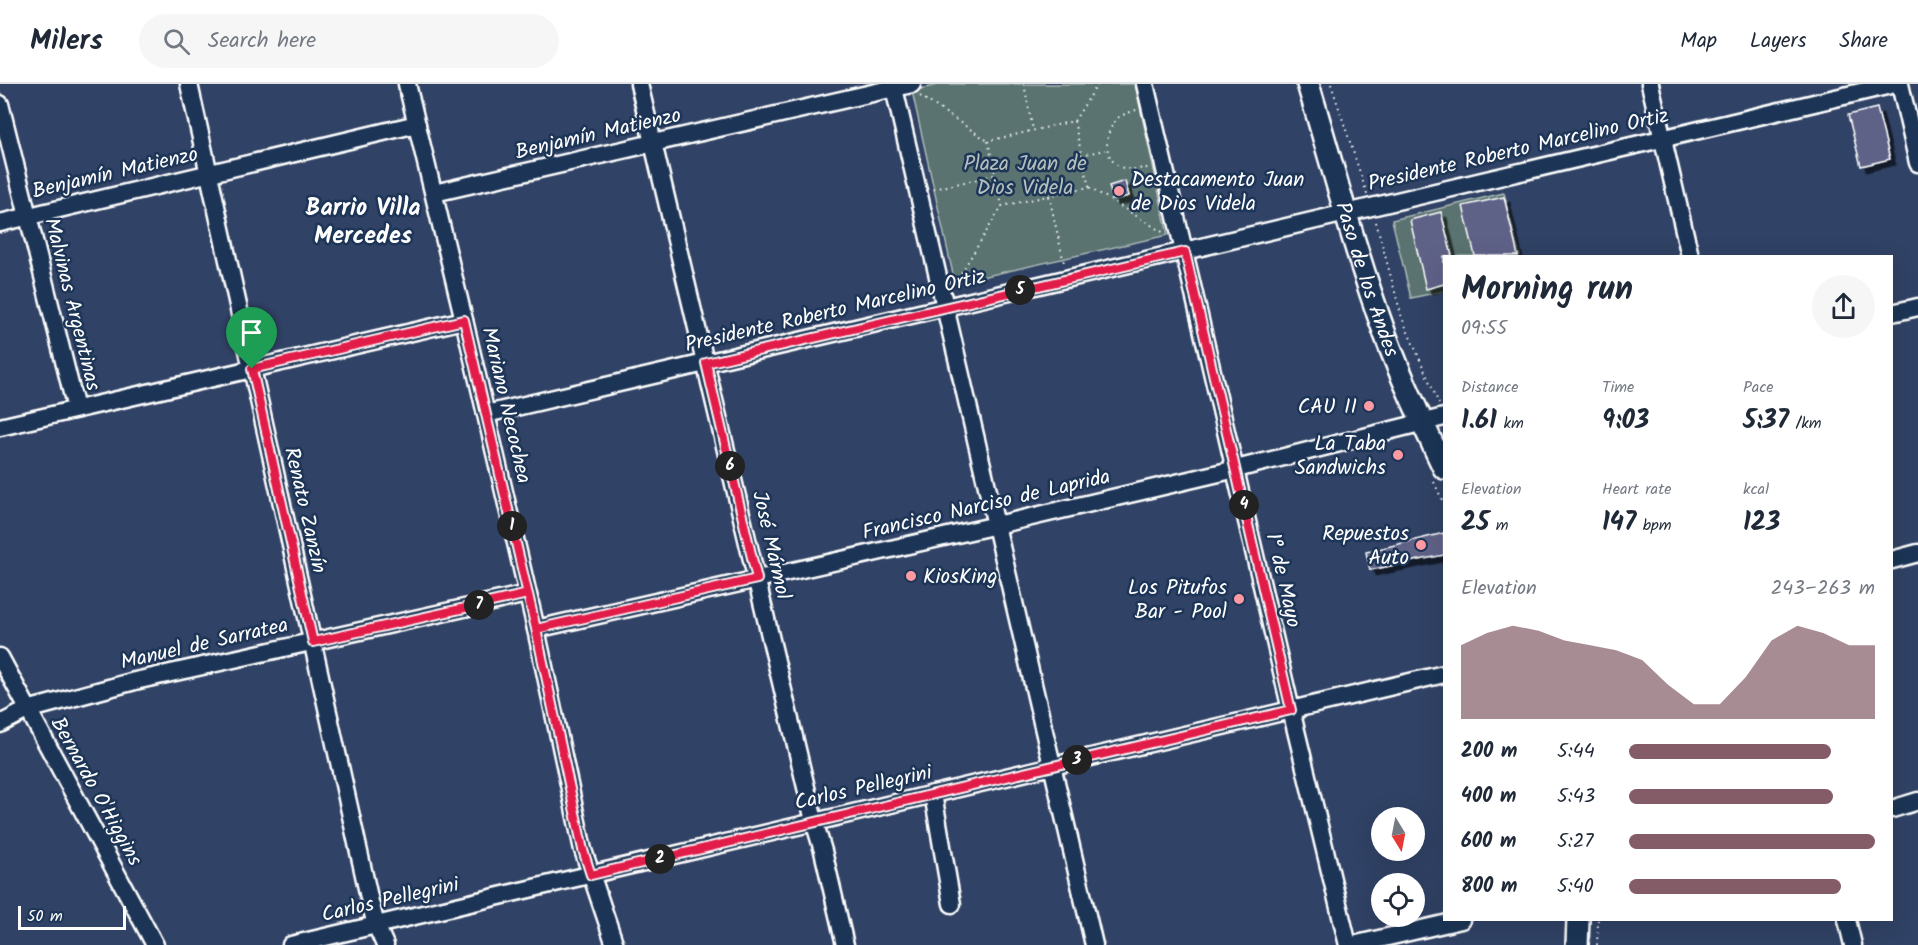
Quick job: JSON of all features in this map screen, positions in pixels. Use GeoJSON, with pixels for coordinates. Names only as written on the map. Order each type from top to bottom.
{"type":"FeatureCollection","features":[{"type":"Feature","properties":{"kind":"main road","name":"Paso de los Andes"},"geometry":{"type":"LineString","coordinates":[[1308,84],[1385,333],[1443,466]]}},
{"type":"Feature","properties":{"kind":"main road"},"geometry":{"type":"LineString","coordinates":[[1577,945],[1578,921]]}},
{"type":"Feature","properties":{"kind":"street","name":"Renato Zanzín"},"geometry":{"type":"LineString","coordinates":[[189,84],[376,925],[385,945]]}},
{"type":"Feature","properties":{"kind":"street","name":"Mariano Necochea"},"geometry":{"type":"LineString","coordinates":[[407,84],[528,594],[583,850],[615,945]]}},
{"type":"Feature","properties":{"kind":"street","name":"José Mármol"},"geometry":{"type":"LineString","coordinates":[[639,84],[814,821],[824,851],[846,945]]}},
{"type":"Feature","properties":{"kind":"street","name":"1° de Mayo"},"geometry":{"type":"LineString","coordinates":[[1145,84],[1348,945]]}},
{"type":"Feature","properties":{"kind":"street"},"geometry":{"type":"LineString","coordinates":[[1650,84],[1690,255]]}},
{"type":"Feature","properties":{"kind":"street","name":"Presidente Roberto Marcelino Ortiz"},"geometry":{"type":"LineString","coordinates":[[486,414],[1895,84]]}},
{"type":"Feature","properties":{"kind":"street"},"geometry":{"type":"LineString","coordinates":[[1900,84],[1918,163]]}},
{"type":"Feature","properties":{"kind":"street","name":"Benjamín Matienzo"},"geometry":{"type":"LineString","coordinates":[[434,193],[893,86],[912,87]]}},
{"type":"Feature","properties":{"kind":"street"},"geometry":{"type":"LineString","coordinates":[[893,86],[1094,945]]}},
{"type":"Feature","properties":{"kind":"street","name":"Malvinas Argentinas"},"geometry":{"type":"LineString","coordinates":[[0,104],[76,410]]}},
{"type":"Feature","properties":{"kind":"street","name":"Benjamín Matienzo"},"geometry":{"type":"LineString","coordinates":[[0,222],[417,124]]}},
{"type":"Feature","properties":{"kind":"street"},"geometry":{"type":"LineString","coordinates":[[1893,313],[1918,307]]}},
{"type":"Feature","properties":{"kind":"street"},"geometry":{"type":"LineString","coordinates":[[0,427],[464,320]]}},
{"type":"Feature","properties":{"kind":"street","name":"Francisco Narciso de Laprida"},"geometry":{"type":"LineString","coordinates":[[536,629],[997,525],[1443,417]]}},
{"type":"Feature","properties":{"kind":"street"},"geometry":{"type":"LineString","coordinates":[[1893,560],[1918,553]]}},
{"type":"Feature","properties":{"kind":"street","name":"Manuel de Sarratea"},"geometry":{"type":"LineString","coordinates":[[0,724],[27,710],[135,681],[528,594]]}},
{"type":"Feature","properties":{"kind":"street","name":"Bernardo O'Higgins"},"geometry":{"type":"LineString","coordinates":[[0,657],[155,945]]}},
{"type":"Feature","properties":{"kind":"street","name":"Carlos Pellegrini"},"geometry":{"type":"LineString","coordinates":[[291,945],[1443,674]]}},
{"type":"Feature","properties":{"kind":"street"},"geometry":{"type":"LineString","coordinates":[[933,794],[952,904]]}},
{"type":"Feature","properties":{"kind":"street"},"geometry":{"type":"LineString","coordinates":[[1893,809],[1918,801]]}},
{"type":"Feature","properties":{"kind":"street"},"geometry":{"type":"LineString","coordinates":[[1353,945],[1457,921]]}},
{"type":"Feature","properties":{"kind":"street"},"geometry":{"type":"LineString","coordinates":[[1847,921],[1854,945]]}},
{"type":"Feature","properties":{"kind":"path"},"geometry":{"type":"LineString","coordinates":[[1024,84],[1033,130]]}},
{"type":"Feature","properties":{"kind":"path"},"geometry":{"type":"LineString","coordinates":[[1089,187],[1074,122],[1098,84]]}},
{"type":"Feature","properties":{"kind":"path"},"geometry":{"type":"LineString","coordinates":[[1331,84],[1371,207],[1402,318],[1443,415]]}},
{"type":"Feature","properties":{"kind":"path"},"geometry":{"type":"LineString","coordinates":[[912,87],[988,141],[1002,206],[955,283]]}},
{"type":"Feature","properties":{"kind":"path"},"geometry":{"type":"LineString","coordinates":[[1140,109],[1120,116],[1108,131],[1106,149],[1113,162],[1126,169],[1153,168]]}},
{"type":"Feature","properties":{"kind":"path"},"geometry":{"type":"LineString","coordinates":[[988,141],[1074,122]]}},
{"type":"Feature","properties":{"kind":"path"},"geometry":{"type":"LineString","coordinates":[[1082,155],[1106,149]]}},
{"type":"Feature","properties":{"kind":"path"},"geometry":{"type":"LineString","coordinates":[[918,192],[995,175]]}},
{"type":"Feature","properties":{"kind":"path"},"geometry":{"type":"LineString","coordinates":[[1002,206],[1089,187],[1168,236]]}},
{"type":"Feature","properties":{"kind":"path"},"geometry":{"type":"LineString","coordinates":[[1049,196],[1068,279]]}},
{"type":"Feature","properties":{"kind":"path"},"geometry":{"type":"LineString","coordinates":[[1597,945],[1598,921]]}},
{"type":"Feature","properties":{"kind":"green space","name":"Plaza Juan de Dios Videla"},"geometry":{"type":"Polygon","coordinates":[[[942,84],[1135,84],[1168,235],[955,283],[912,91],[942,84]]]}},
{"type":"Feature","properties":{"kind":"green space"},"geometry":{"type":"Polygon","coordinates":[[[1504,193],[1520,255],[1443,255],[1443,291],[1411,298],[1392,220],[1504,193]]]}},
{"type":"Feature","properties":{"kind":"building"},"geometry":{"type":"Polygon","coordinates":[[[1877,108],[1890,159],[1861,166],[1848,115],[1877,108]]]}},
{"type":"Feature","properties":{"kind":"building","name":"Destacamento Juan de Dios Videla"},"geometry":{"type":"Polygon","coordinates":[[[1125,181],[1129,196],[1113,200],[1109,186],[1125,181]]]}},
{"type":"Feature","properties":{"kind":"building"},"geometry":{"type":"Polygon","coordinates":[[[1504,197],[1518,255],[1475,255],[1463,206],[1504,197]]]}},
{"type":"Feature","properties":{"kind":"building"},"geometry":{"type":"Polygon","coordinates":[[[1441,212],[1452,255],[1443,255],[1443,284],[1426,289],[1410,220],[1441,212]]]}},
{"type":"Feature","properties":{"kind":"building","name":"Repuestos Auto"},"geometry":{"type":"Polygon","coordinates":[[[1443,533],[1443,555],[1370,570],[1366,552],[1443,533]]]}},
{"type":"Feature","properties":{"kind":"place","name":"Destacamento Juan de Dios Videla"},"geometry":{"type":"Point","coordinates":[1119,191]}},
{"type":"Feature","properties":{"kind":"place","name":"CAU II"},"geometry":{"type":"Point","coordinates":[1369,406]}},
{"type":"Feature","properties":{"kind":"place","name":"La Taba Sandwichs"},"geometry":{"type":"Point","coordinates":[1398,455]}},
{"type":"Feature","properties":{"kind":"place","name":"Repuestos Auto"},"geometry":{"type":"Point","coordinates":[1421,545]}},
{"type":"Feature","properties":{"kind":"place","name":"KiosKing"},"geometry":{"type":"Point","coordinates":[911,576]}},
{"type":"Feature","properties":{"kind":"place","name":"Los Pitufos Bar - Pool"},"geometry":{"type":"Point","coordinates":[1239,599]}},
{"type":"Feature","properties":{"kind":"district","name":"Barrio Villa Mercedes"},"geometry":{"type":"Point","coordinates":[363,221]}},
{"type":"Feature","properties":{"kind":"route"},"geometry":{"type":"LineString","coordinates":[[252,369],[313,642],[528,594],[536,629],[757,579],[706,363],[1185,252],[1291,710],[591,875],[583,850],[536,629],[464,320],[252,369]]}}]}
